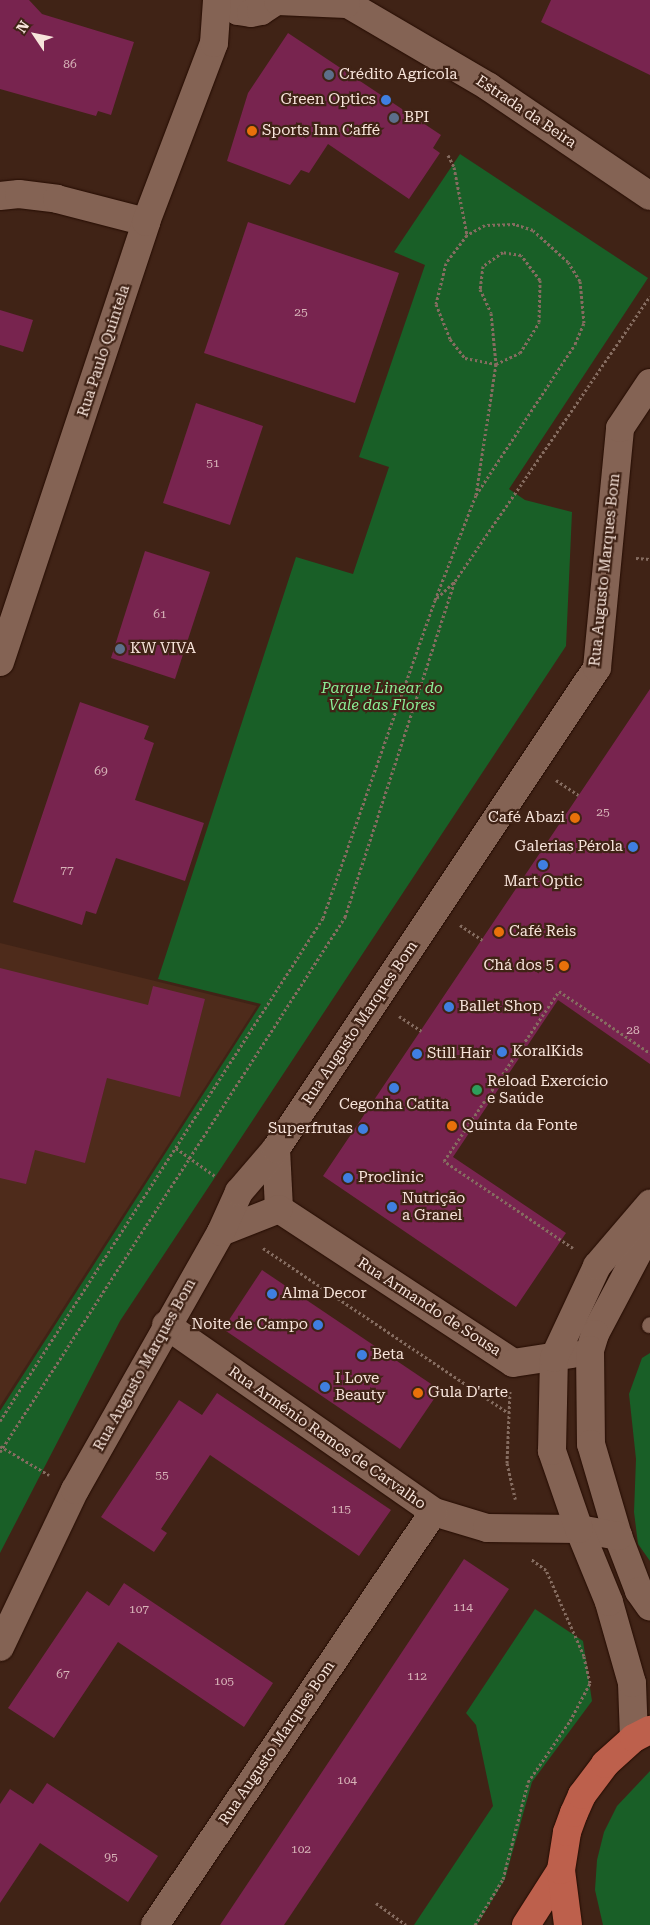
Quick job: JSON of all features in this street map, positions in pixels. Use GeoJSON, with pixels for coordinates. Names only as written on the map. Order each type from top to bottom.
{"type":"FeatureCollection","features":[{"type":"Feature","properties":{"kind":"main road"},"geometry":{"type":"LineString","coordinates":[[568,1925],[561,1870],[567,1832],[582,1796],[605,1764],[642,1734]]}},
{"type":"Feature","properties":{"kind":"main road"},"geometry":{"type":"LineString","coordinates":[[526,1925],[561,1870]]}},
{"type":"Feature","properties":{"kind":"street","name":"Rua Paulo Quintela"},"geometry":{"type":"LineString","coordinates":[[0,662],[146,222],[214,42],[217,0]]}},
{"type":"Feature","properties":{"kind":"street"},"geometry":{"type":"LineString","coordinates":[[222,0],[238,11],[251,13]]}},
{"type":"Feature","properties":{"kind":"street","name":"Estrada da Beira"},"geometry":{"type":"LineString","coordinates":[[251,13],[261,11],[278,0],[343,2],[405,35],[489,87],[650,195]]}},
{"type":"Feature","properties":{"kind":"street"},"geometry":{"type":"LineString","coordinates":[[214,42],[251,13]]}},
{"type":"Feature","properties":{"kind":"street"},"geometry":{"type":"LineString","coordinates":[[0,196],[19,194],[57,199],[146,222]]}},
{"type":"Feature","properties":{"kind":"street","name":"Rua Augusto Marques Bom"},"geometry":{"type":"LineString","coordinates":[[0,1647],[75,1490],[166,1325],[221,1232],[239,1192],[276,1149],[597,668],[620,428],[650,383]]}},
{"type":"Feature","properties":{"kind":"street"},"geometry":{"type":"LineString","coordinates":[[221,1232],[279,1209],[276,1149]]}},
{"type":"Feature","properties":{"kind":"street"},"geometry":{"type":"LineString","coordinates":[[642,1734],[632,1683],[610,1602],[579,1529],[552,1451],[554,1358],[597,1266],[650,1204]]}},
{"type":"Feature","properties":{"kind":"street","name":"Rua Armando de Sousa"},"geometry":{"type":"LineString","coordinates":[[279,1209],[513,1363],[554,1358],[590,1350]]}},
{"type":"Feature","properties":{"kind":"street"},"geometry":{"type":"LineString","coordinates":[[650,1230],[595,1334],[590,1350],[591,1444],[618,1536],[639,1592],[650,1607]]}},
{"type":"Feature","properties":{"kind":"street","name":"Rua Arménio Ramos de Carvalho"},"geometry":{"type":"LineString","coordinates":[[166,1325],[434,1512],[487,1528],[579,1529],[618,1536]]}},
{"type":"Feature","properties":{"kind":"street","name":"Rua Augusto Marques Bom"},"geometry":{"type":"LineString","coordinates":[[155,1925],[434,1512]]}},
{"type":"Feature","properties":{"kind":"path"},"geometry":{"type":"LineString","coordinates":[[448,155],[467,235]]}},
{"type":"Feature","properties":{"kind":"path"},"geometry":{"type":"LineString","coordinates":[[0,1421],[323,918],[435,600],[476,495],[574,344],[584,324],[584,300],[580,281],[568,262],[532,230],[498,224],[485,225],[467,235],[446,263],[436,304],[450,340],[465,358],[496,364],[520,353],[539,322],[540,280],[521,255],[503,252],[483,266],[480,289],[491,313],[496,364],[476,495]]}},
{"type":"Feature","properties":{"kind":"path"},"geometry":{"type":"LineString","coordinates":[[435,600],[456,581],[650,296]]}},
{"type":"Feature","properties":{"kind":"path"},"geometry":{"type":"LineString","coordinates":[[0,1452],[1,1447],[345,917],[456,581]]}},
{"type":"Feature","properties":{"kind":"path"},"geometry":{"type":"LineString","coordinates":[[562,1240],[444,1161],[559,991],[650,1053]]}},
{"type":"Feature","properties":{"kind":"path"},"geometry":{"type":"LineString","coordinates":[[176,1148],[223,1182]]}},
{"type":"Feature","properties":{"kind":"path"},"geometry":{"type":"LineString","coordinates":[[262,1247],[507,1412],[507,1463],[523,1550],[546,1570],[584,1656],[590,1683],[570,1721],[528,1782],[503,1879],[475,1925]]}},
{"type":"Feature","properties":{"kind":"path"},"geometry":{"type":"LineString","coordinates":[[1,1447],[75,1490]]}},
{"type":"Feature","properties":{"kind":"path"},"geometry":{"type":"LineString","coordinates":[[376,1903],[406,1925]]}},
{"type":"Feature","properties":{"kind":"shaded area"},"geometry":{"type":"Polygon","coordinates":[[[0,943],[257,1006],[0,1406],[0,943]]]}},
{"type":"Feature","properties":{"kind":"green space","name":"Parque Linear do Vale das Flores"},"geometry":{"type":"Polygon","coordinates":[[[460,154],[648,278],[509,489],[525,500],[572,512],[566,646],[120,1321],[0,1553],[0,1411],[261,1004],[158,979],[296,557],[353,574],[389,467],[359,457],[425,265],[394,252],[460,154]]]}},
{"type":"Feature","properties":{"kind":"green space"},"geometry":{"type":"Polygon","coordinates":[[[650,1353],[650,1561],[638,1544],[634,1512],[636,1459],[629,1394],[642,1358],[650,1353]]]}},
{"type":"Feature","properties":{"kind":"green space"},"geometry":{"type":"Polygon","coordinates":[[[535,1609],[583,1641],[592,1701],[532,1782],[505,1879],[477,1925],[414,1925],[493,1806],[476,1725],[466,1713],[535,1609]]]}},
{"type":"Feature","properties":{"kind":"green space"},"geometry":{"type":"Polygon","coordinates":[[[650,1771],[650,1925],[603,1925],[595,1890],[597,1860],[604,1832],[617,1806],[650,1771]]]}},
{"type":"Feature","properties":{"kind":"building"},"geometry":{"type":"Polygon","coordinates":[[[0,0],[29,0],[42,14],[134,42],[111,115],[98,111],[96,116],[0,89],[0,0]]]}},
{"type":"Feature","properties":{"kind":"building"},"geometry":{"type":"Polygon","coordinates":[[[551,0],[650,0],[650,75],[541,22],[551,0]]]}},
{"type":"Feature","properties":{"kind":"building"},"geometry":{"type":"Polygon","coordinates":[[[288,33],[441,135],[433,148],[440,153],[409,199],[328,144],[309,173],[301,170],[290,185],[227,161],[248,93],[288,33]]]}},
{"type":"Feature","properties":{"kind":"building"},"geometry":{"type":"Polygon","coordinates":[[[248,222],[399,273],[355,403],[204,353],[248,222]]]}},
{"type":"Feature","properties":{"kind":"building"},"geometry":{"type":"Polygon","coordinates":[[[0,310],[33,320],[23,352],[0,345],[0,310]]]}},
{"type":"Feature","properties":{"kind":"building"},"geometry":{"type":"Polygon","coordinates":[[[196,403],[263,426],[230,525],[163,503],[196,403]]]}},
{"type":"Feature","properties":{"kind":"building"},"geometry":{"type":"Polygon","coordinates":[[[145,551],[210,572],[175,679],[111,658],[145,551]]]}},
{"type":"Feature","properties":{"kind":"building"},"geometry":{"type":"Polygon","coordinates":[[[650,689],[650,1064],[558,1000],[453,1157],[566,1233],[516,1307],[323,1176],[650,689]]]}},
{"type":"Feature","properties":{"kind":"building"},"geometry":{"type":"Polygon","coordinates":[[[80,702],[149,726],[144,739],[154,743],[135,800],[204,823],[185,881],[116,858],[96,914],[86,911],[82,925],[13,902],[80,702]]]}},
{"type":"Feature","properties":{"kind":"building"},"geometry":{"type":"Polygon","coordinates":[[[0,968],[148,1005],[153,986],[205,999],[180,1097],[107,1078],[85,1163],[35,1150],[26,1184],[0,1178],[0,968]]]}},
{"type":"Feature","properties":{"kind":"building"},"geometry":{"type":"Polygon","coordinates":[[[262,1270],[440,1390],[400,1449],[223,1329],[262,1270]]]}},
{"type":"Feature","properties":{"kind":"building"},"geometry":{"type":"Polygon","coordinates":[[[217,1393],[391,1510],[359,1556],[210,1455],[161,1529],[167,1533],[154,1552],[101,1517],[179,1400],[202,1415],[217,1393]]]}},
{"type":"Feature","properties":{"kind":"building"},"geometry":{"type":"Polygon","coordinates":[[[464,1559],[509,1589],[284,1925],[220,1925],[464,1559]]]}},
{"type":"Feature","properties":{"kind":"building"},"geometry":{"type":"Polygon","coordinates":[[[124,1583],[273,1683],[244,1727],[118,1642],[54,1738],[8,1708],[87,1591],[109,1606],[124,1583]]]}},
{"type":"Feature","properties":{"kind":"building"},"geometry":{"type":"Polygon","coordinates":[[[47,1783],[158,1856],[128,1902],[40,1843],[0,1903],[0,1804],[10,1789],[33,1804],[47,1783]]]}},
{"type":"Feature","properties":{"kind":"place","name":"Crédito Agrícola"},"geometry":{"type":"Point","coordinates":[329,75]}},
{"type":"Feature","properties":{"kind":"place","name":"Green Optics"},"geometry":{"type":"Point","coordinates":[386,100]}},
{"type":"Feature","properties":{"kind":"place","name":"BPI"},"geometry":{"type":"Point","coordinates":[394,118]}},
{"type":"Feature","properties":{"kind":"place","name":"Sports Inn Caffé"},"geometry":{"type":"Point","coordinates":[252,131]}},
{"type":"Feature","properties":{"kind":"place","name":"KW VIVA"},"geometry":{"type":"Point","coordinates":[120,649]}},
{"type":"Feature","properties":{"kind":"place","name":"Café Abazi"},"geometry":{"type":"Point","coordinates":[575,818]}},
{"type":"Feature","properties":{"kind":"place","name":"Galerias Pérola"},"geometry":{"type":"Point","coordinates":[633,847]}},
{"type":"Feature","properties":{"kind":"place","name":"Mart Optic"},"geometry":{"type":"Point","coordinates":[543,865]}},
{"type":"Feature","properties":{"kind":"place","name":"Café Reis"},"geometry":{"type":"Point","coordinates":[499,932]}},
{"type":"Feature","properties":{"kind":"place","name":"Chá dos 5"},"geometry":{"type":"Point","coordinates":[564,966]}},
{"type":"Feature","properties":{"kind":"place","name":"Ballet Shop"},"geometry":{"type":"Point","coordinates":[449,1007]}},
{"type":"Feature","properties":{"kind":"place","name":"KoralKids"},"geometry":{"type":"Point","coordinates":[502,1052]}},
{"type":"Feature","properties":{"kind":"place","name":"Still Hair"},"geometry":{"type":"Point","coordinates":[417,1054]}},
{"type":"Feature","properties":{"kind":"place","name":"Cegonha Catita"},"geometry":{"type":"Point","coordinates":[394,1088]}},
{"type":"Feature","properties":{"kind":"place","name":"Reload Exercício e Saúde"},"geometry":{"type":"Point","coordinates":[477,1090]}},
{"type":"Feature","properties":{"kind":"place","name":"Quinta da Fonte"},"geometry":{"type":"Point","coordinates":[452,1126]}},
{"type":"Feature","properties":{"kind":"place","name":"Superfrutas"},"geometry":{"type":"Point","coordinates":[363,1129]}},
{"type":"Feature","properties":{"kind":"place","name":"Proclinic"},"geometry":{"type":"Point","coordinates":[348,1178]}},
{"type":"Feature","properties":{"kind":"place","name":"Nutrição a Granel"},"geometry":{"type":"Point","coordinates":[392,1207]}},
{"type":"Feature","properties":{"kind":"place","name":"Alma Decor"},"geometry":{"type":"Point","coordinates":[272,1294]}},
{"type":"Feature","properties":{"kind":"place","name":"Noite de Campo"},"geometry":{"type":"Point","coordinates":[318,1325]}},
{"type":"Feature","properties":{"kind":"place","name":"Beta"},"geometry":{"type":"Point","coordinates":[362,1355]}},
{"type":"Feature","properties":{"kind":"place","name":"I Love Beauty"},"geometry":{"type":"Point","coordinates":[325,1387]}},
{"type":"Feature","properties":{"kind":"place","name":"Gula D'arte"},"geometry":{"type":"Point","coordinates":[418,1393]}}]}
